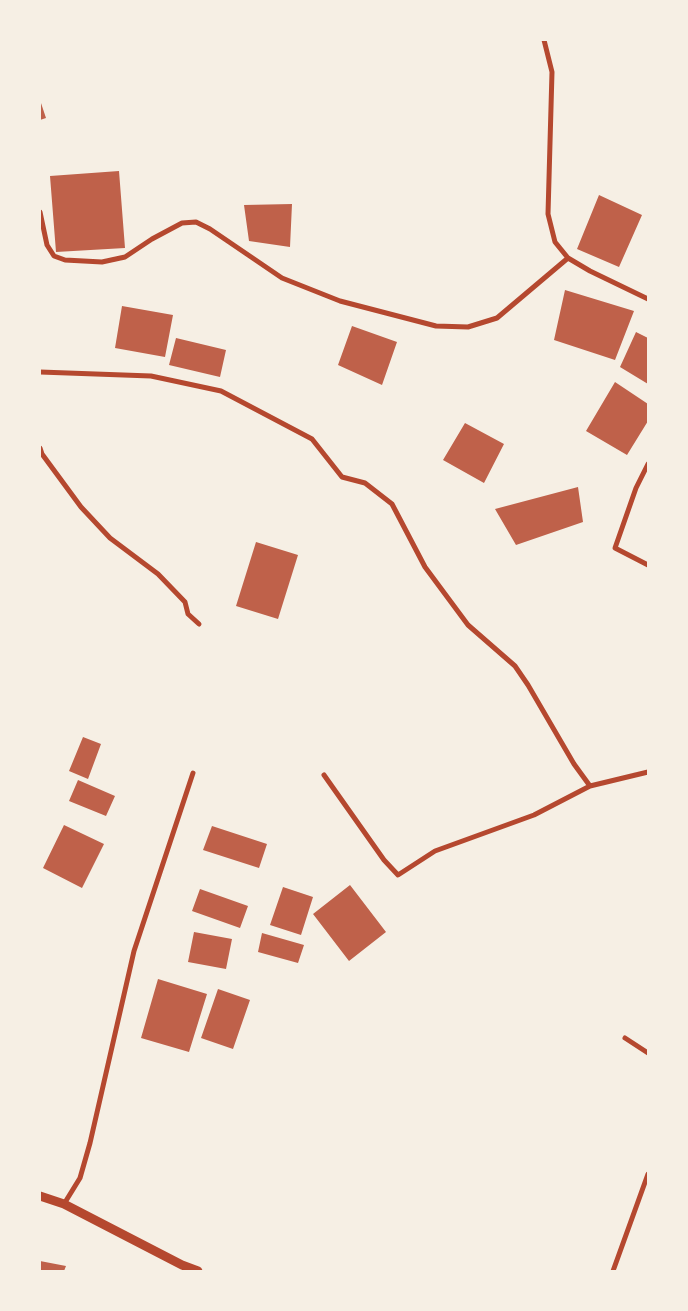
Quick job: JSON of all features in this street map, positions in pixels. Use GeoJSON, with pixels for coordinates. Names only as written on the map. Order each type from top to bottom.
{"type":"FeatureCollection","features":[{"type":"Feature","properties":{"kind":"street"},"geometry":{"type":"LineString","coordinates":[[544,40],[552,72],[548,214],[555,242],[568,258],[590,271],[648,299]]}},
{"type":"Feature","properties":{"kind":"street"},"geometry":{"type":"LineString","coordinates":[[40,212],[47,245],[54,256],[65,260],[102,262],[125,257],[182,222],[196,222],[210,229],[282,278],[340,301],[436,326],[468,327],[497,318],[568,258]]}},
{"type":"Feature","properties":{"kind":"street"},"geometry":{"type":"LineString","coordinates":[[40,372],[151,376],[221,391],[312,439],[342,477],[365,483],[392,504],[425,567],[468,625],[515,666],[574,764],[590,786]]}},
{"type":"Feature","properties":{"kind":"street"},"geometry":{"type":"LineString","coordinates":[[40,448],[42,454],[81,507],[110,538],[158,574],[185,602],[188,614],[199,624]]}},
{"type":"Feature","properties":{"kind":"street"},"geometry":{"type":"LineString","coordinates":[[648,464],[636,488],[615,548],[648,565]]}},
{"type":"Feature","properties":{"kind":"street"},"geometry":{"type":"LineString","coordinates":[[324,776],[384,860],[398,875],[435,851],[534,815],[590,786],[648,772]]}},
{"type":"Feature","properties":{"kind":"street"},"geometry":{"type":"LineString","coordinates":[[64,1204],[80,1178],[90,1143],[134,951],[194,773]]}},
{"type":"Feature","properties":{"kind":"street"},"geometry":{"type":"LineString","coordinates":[[625,1038],[648,1052]]}},
{"type":"Feature","properties":{"kind":"street"},"geometry":{"type":"LineString","coordinates":[[613,1271],[648,1174]]}},
{"type":"Feature","properties":{"kind":"street"},"geometry":{"type":"LineString","coordinates":[[40,1196],[64,1204],[181,1268],[198,1271]]}},
{"type":"Feature","properties":{"kind":"building"},"geometry":{"type":"Polygon","coordinates":[[[40,100],[46,118],[40,120],[40,100]]]}},
{"type":"Feature","properties":{"kind":"building"},"geometry":{"type":"Polygon","coordinates":[[[119,171],[125,248],[56,252],[50,176],[119,171]]]}},
{"type":"Feature","properties":{"kind":"building"},"geometry":{"type":"Polygon","coordinates":[[[599,195],[642,215],[619,267],[577,249],[599,195]]]}},
{"type":"Feature","properties":{"kind":"building"},"geometry":{"type":"Polygon","coordinates":[[[292,204],[290,247],[249,241],[244,205],[292,204]]]}},
{"type":"Feature","properties":{"kind":"building"},"geometry":{"type":"Polygon","coordinates":[[[565,290],[634,311],[615,360],[554,340],[565,290]]]}},
{"type":"Feature","properties":{"kind":"building"},"geometry":{"type":"Polygon","coordinates":[[[122,306],[173,315],[165,357],[115,348],[122,306]]]}},
{"type":"Feature","properties":{"kind":"building"},"geometry":{"type":"Polygon","coordinates":[[[352,326],[397,342],[382,385],[338,365],[352,326]]]}},
{"type":"Feature","properties":{"kind":"building"},"geometry":{"type":"Polygon","coordinates":[[[636,332],[648,338],[648,384],[620,367],[636,332]]]}},
{"type":"Feature","properties":{"kind":"building"},"geometry":{"type":"Polygon","coordinates":[[[176,338],[226,350],[220,377],[169,365],[176,338]]]}},
{"type":"Feature","properties":{"kind":"building"},"geometry":{"type":"Polygon","coordinates":[[[615,382],[648,404],[648,421],[627,455],[586,431],[615,382]]]}},
{"type":"Feature","properties":{"kind":"building"},"geometry":{"type":"Polygon","coordinates":[[[465,423],[504,444],[484,483],[443,460],[465,423]]]}},
{"type":"Feature","properties":{"kind":"building"},"geometry":{"type":"Polygon","coordinates":[[[578,487],[583,522],[516,545],[495,509],[578,487]]]}},
{"type":"Feature","properties":{"kind":"building"},"geometry":{"type":"Polygon","coordinates":[[[256,542],[298,555],[278,619],[236,606],[256,542]]]}},
{"type":"Feature","properties":{"kind":"building"},"geometry":{"type":"Polygon","coordinates":[[[83,737],[101,744],[88,779],[69,771],[83,737]]]}},
{"type":"Feature","properties":{"kind":"building"},"geometry":{"type":"Polygon","coordinates":[[[78,780],[115,796],[106,816],[69,801],[78,780]]]}},
{"type":"Feature","properties":{"kind":"building"},"geometry":{"type":"Polygon","coordinates":[[[64,825],[104,844],[82,888],[43,868],[64,825]]]}},
{"type":"Feature","properties":{"kind":"building"},"geometry":{"type":"Polygon","coordinates":[[[212,826],[267,844],[259,868],[203,850],[212,826]]]}},
{"type":"Feature","properties":{"kind":"building"},"geometry":{"type":"Polygon","coordinates":[[[350,885],[386,932],[349,961],[313,914],[350,885]]]}},
{"type":"Feature","properties":{"kind":"building"},"geometry":{"type":"Polygon","coordinates":[[[283,887],[313,897],[301,935],[270,925],[283,887]]]}},
{"type":"Feature","properties":{"kind":"building"},"geometry":{"type":"Polygon","coordinates":[[[200,889],[248,906],[240,928],[192,911],[200,889]]]}},
{"type":"Feature","properties":{"kind":"building"},"geometry":{"type":"Polygon","coordinates":[[[194,932],[232,939],[226,969],[188,962],[194,932]]]}},
{"type":"Feature","properties":{"kind":"building"},"geometry":{"type":"Polygon","coordinates":[[[262,933],[304,945],[298,963],[258,952],[262,933]]]}},
{"type":"Feature","properties":{"kind":"building"},"geometry":{"type":"Polygon","coordinates":[[[158,979],[207,994],[189,1052],[141,1038],[158,979]]]}},
{"type":"Feature","properties":{"kind":"building"},"geometry":{"type":"Polygon","coordinates":[[[218,989],[250,1000],[233,1049],[201,1038],[218,989]]]}},
{"type":"Feature","properties":{"kind":"building"},"geometry":{"type":"Polygon","coordinates":[[[40,1261],[66,1266],[64,1271],[40,1271],[40,1261]]]}}]}
